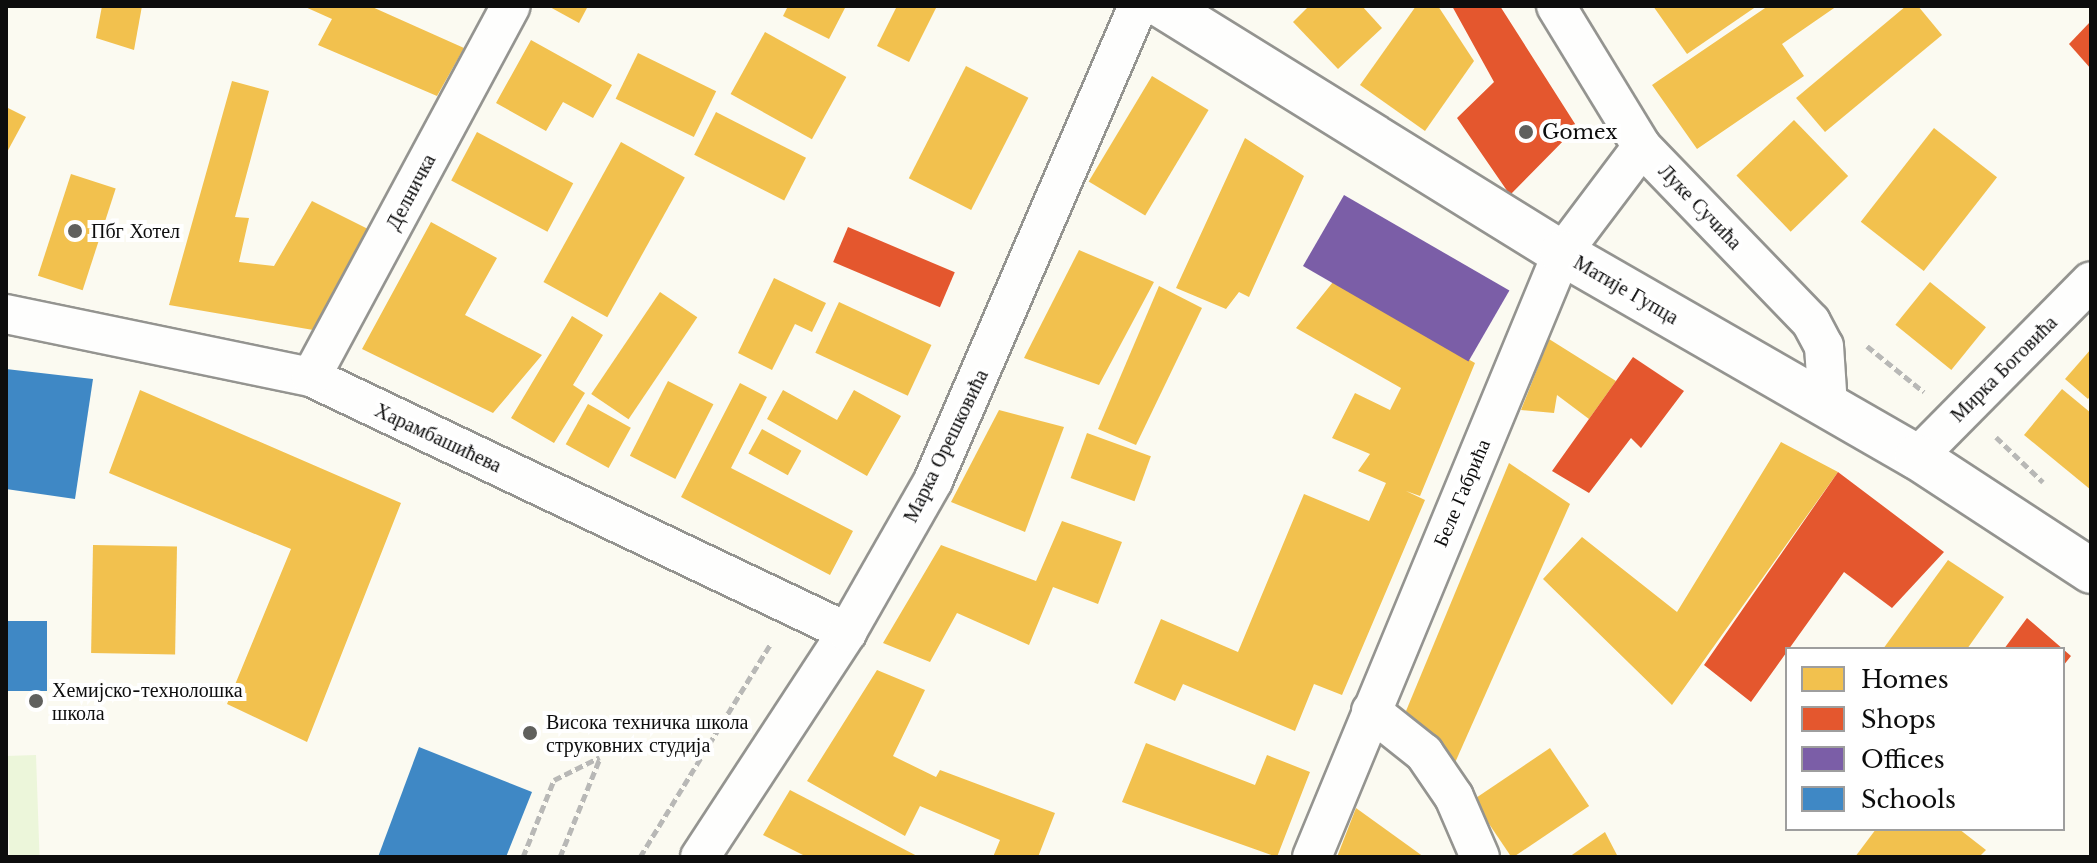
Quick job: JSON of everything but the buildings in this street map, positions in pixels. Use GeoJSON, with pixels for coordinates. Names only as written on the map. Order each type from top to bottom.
{"type":"FeatureCollection","features":[{"type":"Feature","properties":{"kind":"street","name":"Делничка"},"geometry":{"type":"LineString","coordinates":[[311,377],[511,6]]}},
{"type":"Feature","properties":{"kind":"street","name":"Марка Орешковића"},"geometry":{"type":"LineString","coordinates":[[700,857],[847,632],[933,481],[1138,6]]}},
{"type":"Feature","properties":{"kind":"street","name":"Матије Гупца"},"geometry":{"type":"LineString","coordinates":[[1163,6],[1562,253],[1917,457],[2091,571]]}},
{"type":"Feature","properties":{"kind":"street","name":"Луке Сучића"},"geometry":{"type":"LineString","coordinates":[[1556,6],[1642,147],[1811,322],[1824,346],[1828,406]]}},
{"type":"Feature","properties":{"kind":"street","name":"Беле Габрића"},"geometry":{"type":"LineString","coordinates":[[1312,857],[1562,253],[1642,147]]}},
{"type":"Feature","properties":{"kind":"street","name":"Мирка Боговића"},"geometry":{"type":"LineString","coordinates":[[1917,457],[2091,281]]}},
{"type":"Feature","properties":{"kind":"street","name":"Харамбашићева"},"geometry":{"type":"LineString","coordinates":[[6,314],[311,377],[847,632]]}},
{"type":"Feature","properties":{"kind":"street"},"geometry":{"type":"LineString","coordinates":[[1371,711],[1424,753],[1454,797],[1480,857]]}},
{"type":"Feature","properties":{"kind":"path"},"geometry":{"type":"LineString","coordinates":[[640,857],[794,607]]}},
{"type":"Feature","properties":{"kind":"path"},"geometry":{"type":"LineString","coordinates":[[523,857],[554,780],[600,757],[560,857]]}},
{"type":"Feature","properties":{"kind":"green space"},"geometry":{"type":"Polygon","coordinates":[[[36,755],[40,857],[10,857],[6,756],[36,755]]]}},
{"type":"Feature","properties":{"kind":"place","name":"Gomex"},"geometry":{"type":"Point","coordinates":[1526,132]}},
{"type":"Feature","properties":{"kind":"place","name":"Пбг Хотел"},"geometry":{"type":"Point","coordinates":[75,231]}},
{"type":"Feature","properties":{"kind":"place","name":"Хемијско-технолошка школа"},"geometry":{"type":"Point","coordinates":[36,701]}},
{"type":"Feature","properties":{"kind":"place","name":"Висока техничка школа струковних студија"},"geometry":{"type":"Point","coordinates":[530,733]}}]}
